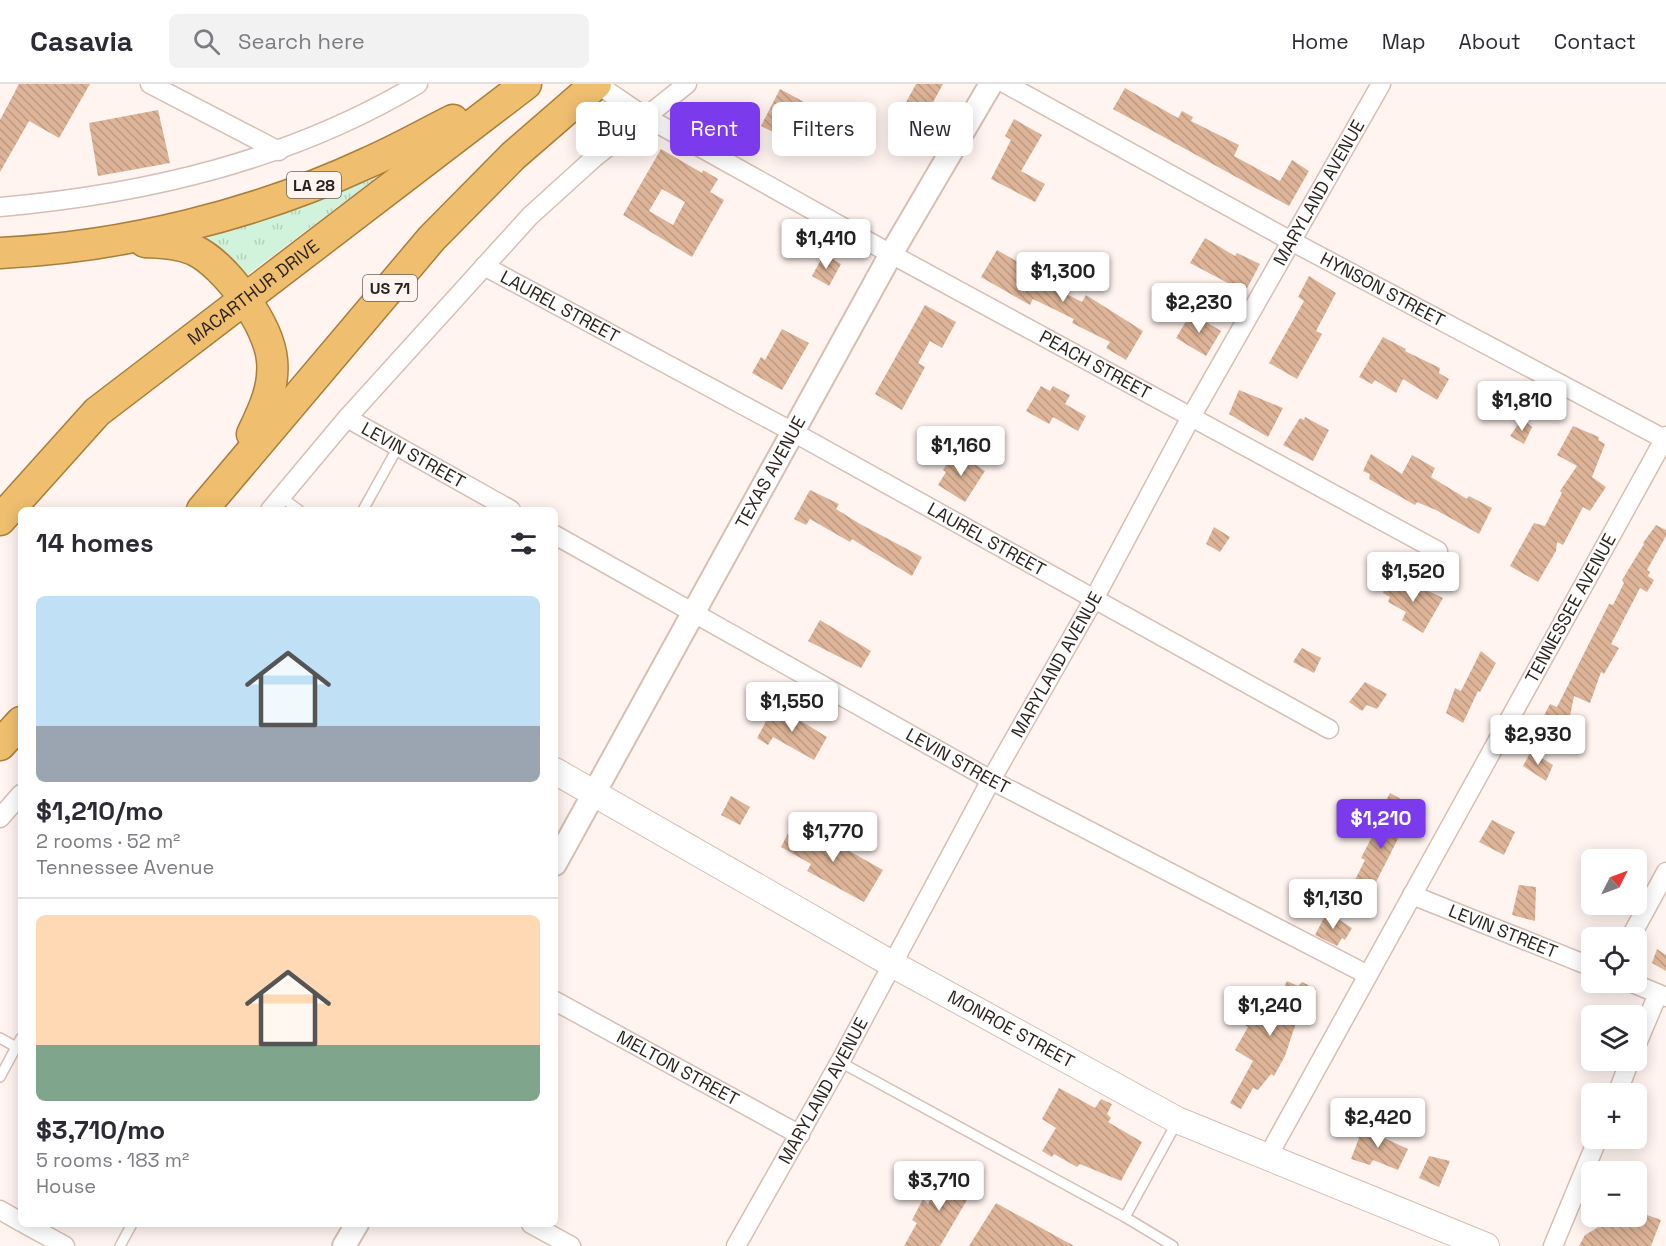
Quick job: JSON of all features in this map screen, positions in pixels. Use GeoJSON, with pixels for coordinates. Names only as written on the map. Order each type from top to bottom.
{"type":"FeatureCollection","features":[{"type":"Feature","properties":{"kind":"highway","name":"LA 28"},"geometry":{"type":"LineString","coordinates":[[0,253],[40,251],[201,223],[315,185],[367,164],[464,115],[512,84]]}},
{"type":"Feature","properties":{"kind":"highway","name":"MACARTHUR DRIVE"},"geometry":{"type":"LineString","coordinates":[[0,520],[97,412],[243,298],[526,84]]}},
{"type":"Feature","properties":{"kind":"highway","name":"US 71"},"geometry":{"type":"LineString","coordinates":[[204,507],[238,464],[432,238],[513,156],[597,84]]}},
{"type":"Feature","properties":{"kind":"highway"},"geometry":{"type":"LineString","coordinates":[[99,241],[171,243],[195,251],[214,265],[243,298],[260,322],[268,341],[272,360],[272,380],[267,403],[238,464]]}},
{"type":"Feature","properties":{"kind":"highway"},"geometry":{"type":"LineString","coordinates":[[0,725],[18,715]]}},
{"type":"Feature","properties":{"kind":"highway"},"geometry":{"type":"LineString","coordinates":[[0,745],[18,725]]}},
{"type":"Feature","properties":{"kind":"main road","name":"MONROE STREET"},"geometry":{"type":"LineString","coordinates":[[558,773],[892,964],[1178,1120],[1486,1246]]}},
{"type":"Feature","properties":{"kind":"street"},"geometry":{"type":"LineString","coordinates":[[150,84],[279,150]]}},
{"type":"Feature","properties":{"kind":"street"},"geometry":{"type":"LineString","coordinates":[[0,207],[120,192],[233,165],[279,150],[365,113],[418,84]]}},
{"type":"Feature","properties":{"kind":"street","name":"PEACH STREET"},"geometry":{"type":"LineString","coordinates":[[597,84],[623,102]]}},
{"type":"Feature","properties":{"kind":"street"},"geometry":{"type":"LineString","coordinates":[[658,106],[687,84]]}},
{"type":"Feature","properties":{"kind":"street","name":"TEXAS AVENUE"},"geometry":{"type":"LineString","coordinates":[[558,859],[891,254],[991,84]]}},
{"type":"Feature","properties":{"kind":"street","name":"HYNSON STREET"},"geometry":{"type":"LineString","coordinates":[[1006,84],[1290,241],[1665,438]]}},
{"type":"Feature","properties":{"kind":"street","name":"MARYLAND AVENUE"},"geometry":{"type":"LineString","coordinates":[[736,1246],[800,1135],[991,780],[1094,599],[1191,417],[1382,84]]}},
{"type":"Feature","properties":{"kind":"street","name":"PEACH STREET"},"geometry":{"type":"LineString","coordinates":[[658,124],[891,254],[1438,551]]}},
{"type":"Feature","properties":{"kind":"street"},"geometry":{"type":"LineString","coordinates":[[275,503],[347,418],[530,216],[598,156]]}},
{"type":"Feature","properties":{"kind":"street","name":"LAUREL STREET"},"geometry":{"type":"LineString","coordinates":[[484,266],[793,432],[1329,729]]}},
{"type":"Feature","properties":{"kind":"street","name":"LEVIN STREET"},"geometry":{"type":"LineString","coordinates":[[347,418],[506,507]]}},
{"type":"Feature","properties":{"kind":"street","name":"TENNESSEE AVENUE"},"geometry":{"type":"LineString","coordinates":[[1267,1158],[1665,438]]}},
{"type":"Feature","properties":{"kind":"street","name":"LEVIN STREET"},"geometry":{"type":"LineString","coordinates":[[558,537],[991,780],[1368,975]]}},
{"type":"Feature","properties":{"kind":"street"},"geometry":{"type":"LineString","coordinates":[[0,818],[18,797]]}},
{"type":"Feature","properties":{"kind":"street"},"geometry":{"type":"LineString","coordinates":[[1636,927],[1666,872]]}},
{"type":"Feature","properties":{"kind":"street","name":"LEVIN STREET"},"geometry":{"type":"LineString","coordinates":[[1412,896],[1581,963]]}},
{"type":"Feature","properties":{"kind":"street"},"geometry":{"type":"LineString","coordinates":[[1647,989],[1662,996],[1647,1025]]}},
{"type":"Feature","properties":{"kind":"street","name":"MELTON STREET"},"geometry":{"type":"LineString","coordinates":[[558,1003],[800,1135]]}},
{"type":"Feature","properties":{"kind":"street"},"geometry":{"type":"LineString","coordinates":[[1553,1246],[1593,1149]]}},
{"type":"Feature","properties":{"kind":"street"},"geometry":{"type":"LineString","coordinates":[[0,1210],[18,1220]]}},
{"type":"Feature","properties":{"kind":"street"},"geometry":{"type":"LineString","coordinates":[[31,1227],[65,1246]]}},
{"type":"Feature","properties":{"kind":"street"},"geometry":{"type":"LineString","coordinates":[[344,1246],[355,1227]]}},
{"type":"Feature","properties":{"kind":"street"},"geometry":{"type":"LineString","coordinates":[[536,1227],[571,1246]]}},
{"type":"Feature","properties":{"kind":"lane"},"geometry":{"type":"LineString","coordinates":[[365,507],[398,447]]}},
{"type":"Feature","properties":{"kind":"lane"},"geometry":{"type":"LineString","coordinates":[[0,1038],[18,1043]]}},
{"type":"Feature","properties":{"kind":"lane"},"geometry":{"type":"LineString","coordinates":[[0,1077],[18,1045]]}},
{"type":"Feature","properties":{"kind":"lane"},"geometry":{"type":"LineString","coordinates":[[840,1062],[1125,1217],[1167,1244]]}},
{"type":"Feature","properties":{"kind":"lane"},"geometry":{"type":"LineString","coordinates":[[1125,1217],[1178,1120]]}},
{"type":"Feature","properties":{"kind":"lane"},"geometry":{"type":"LineString","coordinates":[[120,1246],[130,1227]]}},
{"type":"Feature","properties":{"kind":"green space"},"geometry":{"type":"Polygon","coordinates":[[[376,178],[247,275],[222,253],[200,240],[376,178]]]}},
{"type":"Feature","properties":{"kind":"building"},"geometry":{"type":"Polygon","coordinates":[[[19,84],[90,84],[59,138],[29,121],[0,172],[0,120],[19,84]]]}},
{"type":"Feature","properties":{"kind":"building"},"geometry":{"type":"Polygon","coordinates":[[[916,84],[943,84],[933,102],[906,102],[916,84]]]}},
{"type":"Feature","properties":{"kind":"building"},"geometry":{"type":"Polygon","coordinates":[[[1125,88],[1178,118],[1182,111],[1193,117],[1191,121],[1239,145],[1234,156],[1280,181],[1292,160],[1309,171],[1289,206],[1113,109],[1125,88]]]}},
{"type":"Feature","properties":{"kind":"building"},"geometry":{"type":"Polygon","coordinates":[[[780,89],[804,102],[773,102],[780,89]]]}},
{"type":"Feature","properties":{"kind":"building"},"geometry":{"type":"Polygon","coordinates":[[[772,105],[772,132],[761,126],[772,105]]]}},
{"type":"Feature","properties":{"kind":"building"},"geometry":{"type":"Polygon","coordinates":[[[158,110],[170,163],[98,176],[89,123],[158,110]]]}},
{"type":"Feature","properties":{"kind":"building"},"geometry":{"type":"Polygon","coordinates":[[[1014,119],[1042,135],[1021,171],[1045,184],[1035,202],[991,179],[1011,140],[1005,136],[1014,119]]]}},
{"type":"Feature","properties":{"kind":"building"},"geometry":{"type":"Polygon","coordinates":[[[661,149],[702,173],[703,170],[718,179],[710,192],[724,200],[692,257],[623,215],[661,149]],[[662,189],[649,211],[673,225],[685,202],[662,189]]]}},
{"type":"Feature","properties":{"kind":"building"},"geometry":{"type":"Polygon","coordinates":[[[1205,238],[1235,256],[1237,253],[1260,264],[1245,292],[1190,263],[1205,238]]]}},
{"type":"Feature","properties":{"kind":"building"},"geometry":{"type":"Polygon","coordinates":[[[997,250],[1046,278],[1043,282],[1082,302],[1086,295],[1143,331],[1126,360],[1106,348],[1110,342],[1072,323],[1074,319],[1033,299],[1030,305],[981,277],[997,250]]]}},
{"type":"Feature","properties":{"kind":"building"},"geometry":{"type":"Polygon","coordinates":[[[824,254],[841,264],[829,286],[812,276],[824,254]]]}},
{"type":"Feature","properties":{"kind":"building"},"geometry":{"type":"Polygon","coordinates":[[[1309,276],[1336,293],[1316,331],[1322,334],[1297,379],[1269,363],[1304,301],[1298,297],[1309,276]]]}},
{"type":"Feature","properties":{"kind":"building"},"geometry":{"type":"Polygon","coordinates":[[[925,305],[956,322],[942,348],[930,341],[918,363],[925,367],[902,410],[875,394],[925,305]]]}},
{"type":"Feature","properties":{"kind":"building"},"geometry":{"type":"Polygon","coordinates":[[[1191,313],[1221,331],[1206,356],[1176,338],[1191,313]]]}},
{"type":"Feature","properties":{"kind":"building"},"geometry":{"type":"Polygon","coordinates":[[[782,329],[809,343],[782,390],[752,373],[761,357],[765,360],[782,329]]]}},
{"type":"Feature","properties":{"kind":"building"},"geometry":{"type":"Polygon","coordinates":[[[1383,337],[1440,368],[1439,373],[1449,379],[1437,400],[1403,379],[1396,393],[1375,380],[1372,384],[1359,377],[1383,337]]]}},
{"type":"Feature","properties":{"kind":"building"},"geometry":{"type":"Polygon","coordinates":[[[1041,386],[1050,391],[1053,386],[1070,395],[1065,404],[1086,416],[1078,431],[1053,417],[1049,424],[1026,411],[1041,386]]]}},
{"type":"Feature","properties":{"kind":"building"},"geometry":{"type":"Polygon","coordinates":[[[1239,390],[1283,408],[1268,437],[1229,414],[1239,390]]]}},
{"type":"Feature","properties":{"kind":"building"},"geometry":{"type":"Polygon","coordinates":[[[1305,417],[1329,430],[1313,461],[1283,445],[1300,418],[1304,420],[1305,417]]]}},
{"type":"Feature","properties":{"kind":"building"},"geometry":{"type":"Polygon","coordinates":[[[1522,419],[1532,427],[1524,444],[1510,436],[1522,419]]]}},
{"type":"Feature","properties":{"kind":"building"},"geometry":{"type":"Polygon","coordinates":[[[1573,426],[1599,437],[1598,440],[1605,444],[1592,477],[1606,487],[1590,511],[1583,507],[1563,545],[1557,542],[1556,551],[1538,582],[1510,566],[1534,523],[1545,526],[1562,493],[1560,491],[1577,466],[1557,455],[1573,426]]]}},
{"type":"Feature","properties":{"kind":"building"},"geometry":{"type":"Polygon","coordinates":[[[955,451],[985,471],[965,502],[938,485],[946,472],[943,470],[955,451]]]}},
{"type":"Feature","properties":{"kind":"building"},"geometry":{"type":"Polygon","coordinates":[[[1371,454],[1402,474],[1412,455],[1435,468],[1431,477],[1467,499],[1469,496],[1492,508],[1479,534],[1436,510],[1417,502],[1415,505],[1369,479],[1370,474],[1363,471],[1371,454]]]}},
{"type":"Feature","properties":{"kind":"building"},"geometry":{"type":"Polygon","coordinates":[[[810,490],[839,504],[836,509],[860,524],[922,557],[912,576],[852,539],[850,542],[810,519],[806,525],[794,519],[810,490]]]}},
{"type":"Feature","properties":{"kind":"building"},"geometry":{"type":"Polygon","coordinates":[[[1656,525],[1666,530],[1666,536],[1647,570],[1650,572],[1648,576],[1654,580],[1647,592],[1640,588],[1611,644],[1619,648],[1604,674],[1601,672],[1590,703],[1574,696],[1566,736],[1540,723],[1550,704],[1557,707],[1609,604],[1613,605],[1624,583],[1622,580],[1656,525]]]}},
{"type":"Feature","properties":{"kind":"building"},"geometry":{"type":"Polygon","coordinates":[[[1214,527],[1230,537],[1220,552],[1206,544],[1214,527]]]}},
{"type":"Feature","properties":{"kind":"building"},"geometry":{"type":"Polygon","coordinates":[[[1394,577],[1420,592],[1422,588],[1443,598],[1423,633],[1402,620],[1406,612],[1388,602],[1390,597],[1383,593],[1387,578],[1391,582],[1394,577]]]}},
{"type":"Feature","properties":{"kind":"building"},"geometry":{"type":"Polygon","coordinates":[[[820,620],[871,651],[861,668],[808,641],[820,620]]]}},
{"type":"Feature","properties":{"kind":"building"},"geometry":{"type":"Polygon","coordinates":[[[1302,648],[1321,658],[1314,673],[1293,662],[1302,648]]]}},
{"type":"Feature","properties":{"kind":"building"},"geometry":{"type":"Polygon","coordinates":[[[1481,651],[1496,663],[1480,692],[1478,691],[1463,723],[1446,713],[1455,688],[1461,691],[1481,651]]]}},
{"type":"Feature","properties":{"kind":"building"},"geometry":{"type":"Polygon","coordinates":[[[1365,682],[1387,694],[1377,709],[1367,705],[1362,711],[1349,702],[1365,682]]]}},
{"type":"Feature","properties":{"kind":"building"},"geometry":{"type":"Polygon","coordinates":[[[775,705],[827,737],[814,760],[773,737],[768,745],[757,738],[775,705]]]}},
{"type":"Feature","properties":{"kind":"building"},"geometry":{"type":"Polygon","coordinates":[[[1531,751],[1553,765],[1546,781],[1523,766],[1531,751]]]}},
{"type":"Feature","properties":{"kind":"building"},"geometry":{"type":"Polygon","coordinates":[[[1390,793],[1417,808],[1407,821],[1373,888],[1376,892],[1367,908],[1348,894],[1365,860],[1361,858],[1374,833],[1384,839],[1393,817],[1381,810],[1390,793]]]}},
{"type":"Feature","properties":{"kind":"building"},"geometry":{"type":"Polygon","coordinates":[[[731,796],[750,807],[740,825],[721,815],[731,796]]]}},
{"type":"Feature","properties":{"kind":"building"},"geometry":{"type":"Polygon","coordinates":[[[1492,820],[1515,832],[1504,855],[1479,842],[1492,820]]]}},
{"type":"Feature","properties":{"kind":"building"},"geometry":{"type":"Polygon","coordinates":[[[793,824],[823,842],[826,838],[883,870],[864,902],[807,871],[811,864],[781,847],[793,824]]]}},
{"type":"Feature","properties":{"kind":"building"},"geometry":{"type":"Polygon","coordinates":[[[1519,885],[1536,887],[1535,921],[1512,915],[1519,885]]]}},
{"type":"Feature","properties":{"kind":"building"},"geometry":{"type":"Polygon","coordinates":[[[1327,912],[1352,928],[1345,940],[1342,938],[1337,946],[1315,935],[1327,912]]]}},
{"type":"Feature","properties":{"kind":"building"},"geometry":{"type":"Polygon","coordinates":[[[1657,949],[1666,955],[1666,971],[1652,963],[1657,949]]]}},
{"type":"Feature","properties":{"kind":"building"},"geometry":{"type":"Polygon","coordinates":[[[1287,981],[1298,986],[1302,982],[1316,989],[1302,1016],[1299,1014],[1285,1056],[1274,1076],[1271,1074],[1258,1090],[1253,1088],[1241,1109],[1230,1103],[1253,1061],[1235,1050],[1248,1027],[1243,1024],[1254,1000],[1272,1011],[1287,981]]]}},
{"type":"Feature","properties":{"kind":"building"},"geometry":{"type":"Polygon","coordinates":[[[1059,1088],[1095,1108],[1101,1099],[1112,1104],[1107,1114],[1111,1118],[1108,1122],[1142,1142],[1121,1181],[1080,1164],[1077,1167],[1054,1154],[1052,1157],[1042,1151],[1056,1128],[1042,1119],[1059,1088]]]}},
{"type":"Feature","properties":{"kind":"building"},"geometry":{"type":"Polygon","coordinates":[[[1364,1125],[1386,1133],[1384,1138],[1408,1149],[1398,1170],[1373,1160],[1370,1165],[1351,1159],[1364,1125]]]}},
{"type":"Feature","properties":{"kind":"building"},"geometry":{"type":"Polygon","coordinates":[[[1429,1156],[1450,1161],[1439,1187],[1419,1178],[1429,1156]]]}},
{"type":"Feature","properties":{"kind":"building"},"geometry":{"type":"Polygon","coordinates":[[[945,1171],[974,1188],[940,1246],[904,1246],[917,1223],[912,1220],[923,1199],[928,1204],[945,1171]]]}},
{"type":"Feature","properties":{"kind":"building"},"geometry":{"type":"Polygon","coordinates":[[[996,1203],[1074,1246],[969,1246],[996,1203]]]}},
{"type":"Feature","properties":{"kind":"building"},"geometry":{"type":"Polygon","coordinates":[[[1647,1215],[1661,1220],[1651,1246],[1579,1246],[1585,1235],[1597,1228],[1647,1227],[1647,1215]]]}}]}
